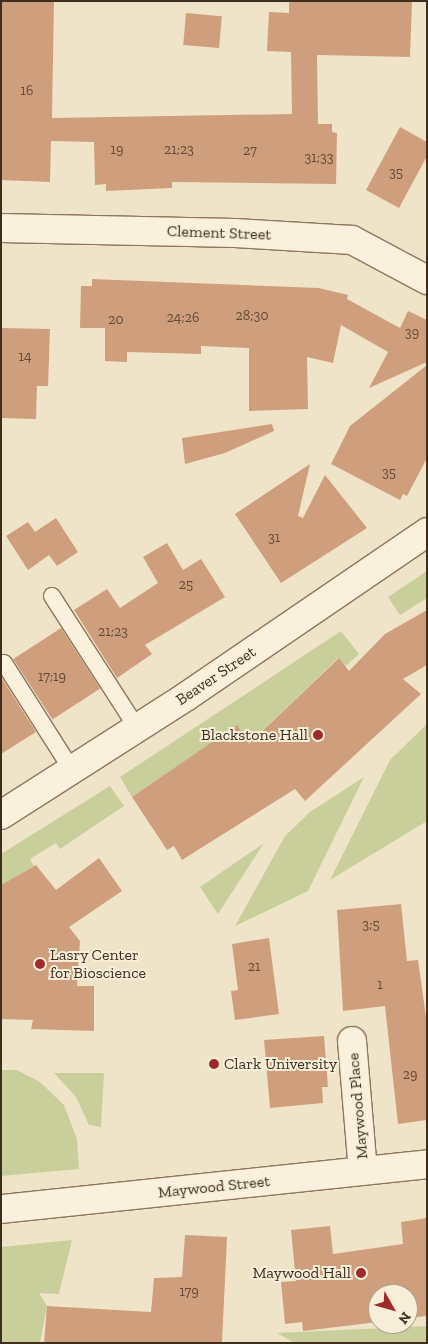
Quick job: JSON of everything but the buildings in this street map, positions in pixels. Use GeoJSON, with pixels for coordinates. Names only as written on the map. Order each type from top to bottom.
{"type":"FeatureCollection","features":[{"type":"Feature","properties":{"kind":"street","name":"Clement Street"},"geometry":{"type":"LineString","coordinates":[[1,228],[226,232],[352,240],[427,280]]}},
{"type":"Feature","properties":{"kind":"street","name":"Beaver Street"},"geometry":{"type":"LineString","coordinates":[[1,814],[137,728],[427,532]]}},
{"type":"Feature","properties":{"kind":"street","name":"Maywood Place"},"geometry":{"type":"LineString","coordinates":[[352,1040],[363,1171]]}},
{"type":"Feature","properties":{"kind":"street","name":"Maywood Street"},"geometry":{"type":"LineString","coordinates":[[1,1209],[427,1164]]}},
{"type":"Feature","properties":{"kind":"lane"},"geometry":{"type":"LineString","coordinates":[[52,596],[137,728]]}},
{"type":"Feature","properties":{"kind":"lane"},"geometry":{"type":"LineString","coordinates":[[4,663],[72,770]]}},
{"type":"Feature","properties":{"kind":"green space"},"geometry":{"type":"Polygon","coordinates":[[[427,571],[427,598],[400,615],[388,597],[427,571]]]}},
{"type":"Feature","properties":{"kind":"green space"},"geometry":{"type":"Polygon","coordinates":[[[341,631],[359,654],[346,666],[338,658],[249,744],[237,726],[132,797],[120,777],[341,631]]]}},
{"type":"Feature","properties":{"kind":"green space"},"geometry":{"type":"Polygon","coordinates":[[[427,724],[427,821],[330,880],[390,760],[427,724]]]}},
{"type":"Feature","properties":{"kind":"green space"},"geometry":{"type":"Polygon","coordinates":[[[364,777],[308,891],[235,926],[285,836],[310,812],[364,777]]]}},
{"type":"Feature","properties":{"kind":"green space"},"geometry":{"type":"Polygon","coordinates":[[[110,786],[124,806],[60,849],[56,843],[30,859],[34,866],[1,885],[1,854],[110,786]]]}},
{"type":"Feature","properties":{"kind":"green space"},"geometry":{"type":"Polygon","coordinates":[[[264,843],[218,914],[200,887],[264,843]]]}},
{"type":"Feature","properties":{"kind":"green space"},"geometry":{"type":"Polygon","coordinates":[[[1,1070],[17,1070],[40,1082],[64,1105],[77,1139],[79,1169],[1,1176],[1,1070]]]}},
{"type":"Feature","properties":{"kind":"green space"},"geometry":{"type":"Polygon","coordinates":[[[54,1073],[104,1073],[101,1127],[89,1125],[76,1097],[54,1073]]]}},
{"type":"Feature","properties":{"kind":"green space"},"geometry":{"type":"Polygon","coordinates":[[[72,1240],[59,1294],[39,1293],[47,1306],[40,1343],[1,1343],[1,1247],[72,1240]]]}},
{"type":"Feature","properties":{"kind":"green space"},"geometry":{"type":"Polygon","coordinates":[[[418,1326],[427,1326],[427,1343],[295,1343],[277,1333],[368,1329],[368,1334],[418,1334],[418,1326]]]}},
{"type":"Feature","properties":{"kind":"place","name":"Blackstone Hall"},"geometry":{"type":"Point","coordinates":[318,735]}},
{"type":"Feature","properties":{"kind":"place","name":"Lasry Center for Bioscience"},"geometry":{"type":"Point","coordinates":[40,964]}},
{"type":"Feature","properties":{"kind":"place","name":"Clark University"},"geometry":{"type":"Point","coordinates":[214,1064]}},
{"type":"Feature","properties":{"kind":"place","name":"Maywood Hall"},"geometry":{"type":"Point","coordinates":[361,1273]}}]}
